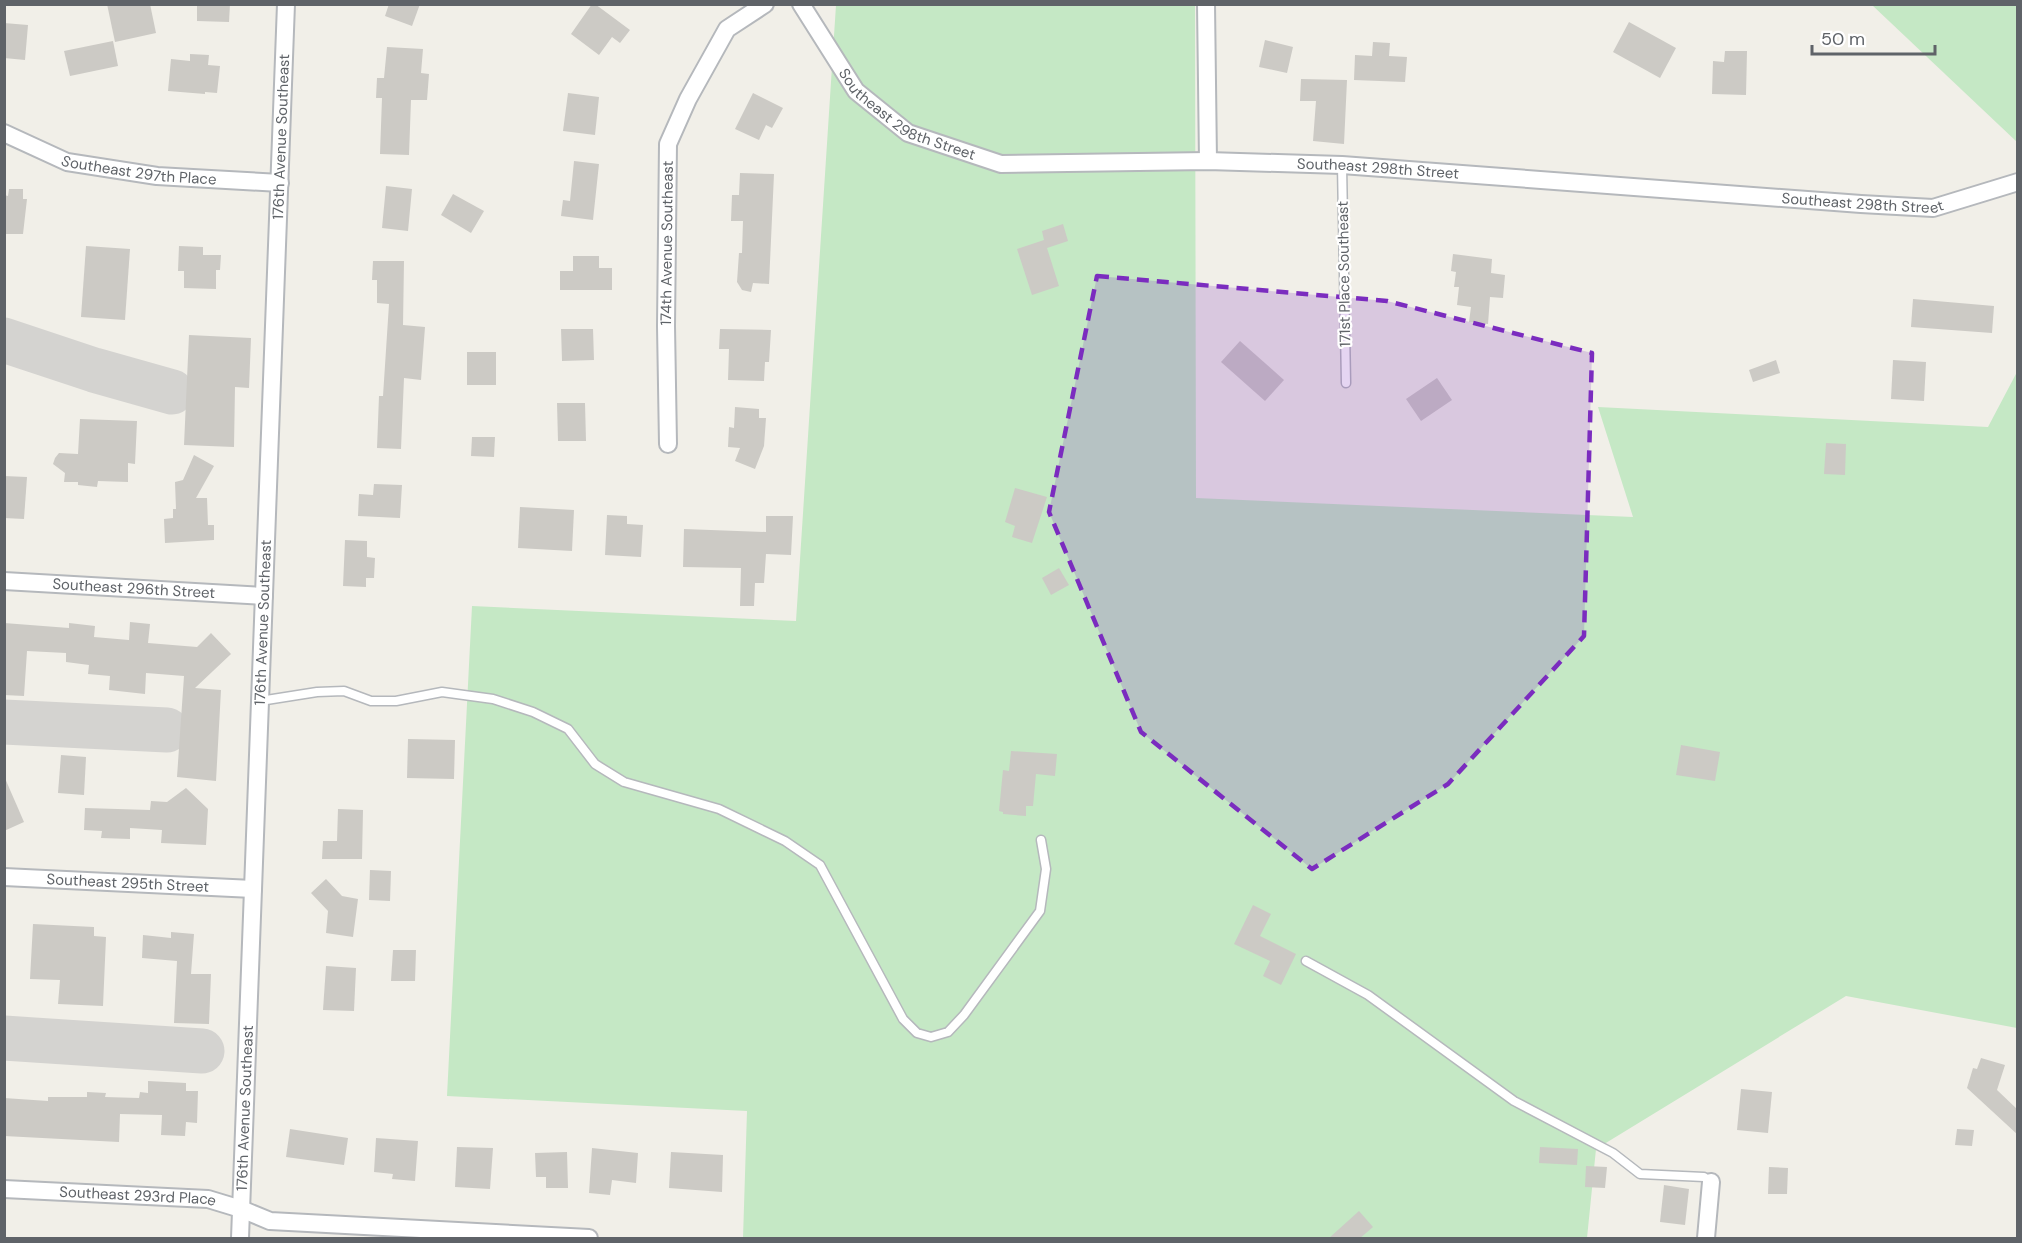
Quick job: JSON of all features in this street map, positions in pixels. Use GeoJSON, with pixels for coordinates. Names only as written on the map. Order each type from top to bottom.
{"type":"FeatureCollection","features":[{"type":"Feature","properties":{"kind":"street","name":"176th Avenue Southeast"},"geometry":{"type":"LineString","coordinates":[[240,1239],[286,4]]}},
{"type":"Feature","properties":{"kind":"street","name":"174th Avenue Southeast"},"geometry":{"type":"LineString","coordinates":[[668,444],[666,326],[668,144],[688,99],[727,29],[765,4]]}},
{"type":"Feature","properties":{"kind":"street","name":"Southeast 298th Street"},"geometry":{"type":"LineString","coordinates":[[801,4],[856,91],[908,133],[1001,164],[1208,161],[1342,165],[1933,208],[2018,182]]}},
{"type":"Feature","properties":{"kind":"street"},"geometry":{"type":"LineString","coordinates":[[1206,4],[1208,161]]}},
{"type":"Feature","properties":{"kind":"street","name":"Southeast 297th Place"},"geometry":{"type":"LineString","coordinates":[[4,133],[67,162],[157,176],[280,183]]}},
{"type":"Feature","properties":{"kind":"street","name":"Southeast 296th Street"},"geometry":{"type":"LineString","coordinates":[[4,581],[264,596]]}},
{"type":"Feature","properties":{"kind":"street","name":"Southeast 295th Street"},"geometry":{"type":"LineString","coordinates":[[4,877],[253,889]]}},
{"type":"Feature","properties":{"kind":"street"},"geometry":{"type":"LineString","coordinates":[[1706,1239],[1711,1182]]}},
{"type":"Feature","properties":{"kind":"street","name":"Southeast 293rd Place"},"geometry":{"type":"LineString","coordinates":[[4,1189],[208,1199],[270,1221],[589,1239]]}},
{"type":"Feature","properties":{"kind":"lane","name":"171st Place Southeast"},"geometry":{"type":"LineString","coordinates":[[1342,165],[1346,383]]}},
{"type":"Feature","properties":{"kind":"lane"},"geometry":{"type":"LineString","coordinates":[[260,701],[317,692],[344,691],[371,700],[396,701],[442,692],[493,699],[533,712],[568,729],[595,764],[624,782],[719,809],[785,841],[820,865],[903,1019],[917,1033],[931,1037],[948,1032],[964,1015],[1040,911],[1046,868],[1041,840]]}},
{"type":"Feature","properties":{"kind":"lane"},"geometry":{"type":"LineString","coordinates":[[1306,961],[1368,995],[1514,1101],[1613,1153],[1640,1174],[1704,1177],[1711,1182]]}},
{"type":"Feature","properties":{"kind":"highlighted area"},"geometry":{"type":"Polygon","coordinates":[[[1097,276],[1387,301],[1592,353],[1584,636],[1448,784],[1312,869],[1141,732],[1049,512],[1097,276]]]}},
{"type":"Feature","properties":{"kind":"green space"},"geometry":{"type":"Polygon","coordinates":[[[836,5],[1195,5],[1196,498],[1633,517],[1598,407],[1988,427],[2017,372],[2017,1028],[1846,996],[1596,1149],[1587,1238],[743,1238],[747,1111],[447,1096],[472,606],[796,621],[836,5]]]}},
{"type":"Feature","properties":{"kind":"green space"},"geometry":{"type":"Polygon","coordinates":[[[1872,5],[2017,5],[2017,142],[1872,5]]]}},
{"type":"Feature","properties":{"kind":"building"},"geometry":{"type":"Polygon","coordinates":[[[107,4],[150,4],[156,33],[115,42],[107,4]]]}},
{"type":"Feature","properties":{"kind":"building"},"geometry":{"type":"Polygon","coordinates":[[[197,4],[230,4],[229,22],[197,21],[197,4]]]}},
{"type":"Feature","properties":{"kind":"building"},"geometry":{"type":"Polygon","coordinates":[[[389,4],[420,4],[412,26],[385,16],[389,4]]]}},
{"type":"Feature","properties":{"kind":"building"},"geometry":{"type":"Polygon","coordinates":[[[592,4],[630,30],[620,43],[612,37],[599,55],[571,34],[592,4]]]}},
{"type":"Feature","properties":{"kind":"building"},"geometry":{"type":"Polygon","coordinates":[[[1629,22],[1676,48],[1660,78],[1613,52],[1629,22]]]}},
{"type":"Feature","properties":{"kind":"building"},"geometry":{"type":"Polygon","coordinates":[[[4,23],[28,25],[25,60],[4,58],[4,23]]]}},
{"type":"Feature","properties":{"kind":"building"},"geometry":{"type":"Polygon","coordinates":[[[1265,40],[1293,47],[1287,73],[1259,67],[1265,40]]]}},
{"type":"Feature","properties":{"kind":"building"},"geometry":{"type":"Polygon","coordinates":[[[113,41],[118,66],[70,76],[64,51],[113,41]]]}},
{"type":"Feature","properties":{"kind":"building"},"geometry":{"type":"Polygon","coordinates":[[[1373,42],[1390,43],[1389,56],[1407,57],[1405,82],[1354,80],[1355,55],[1372,56],[1373,42]]]}},
{"type":"Feature","properties":{"kind":"building"},"geometry":{"type":"Polygon","coordinates":[[[387,47],[423,49],[421,73],[429,74],[427,100],[411,100],[409,155],[380,154],[382,98],[376,98],[377,78],[384,78],[387,47]]]}},
{"type":"Feature","properties":{"kind":"building"},"geometry":{"type":"Polygon","coordinates":[[[1725,51],[1747,51],[1746,95],[1712,94],[1713,61],[1724,62],[1725,51]]]}},
{"type":"Feature","properties":{"kind":"building"},"geometry":{"type":"Polygon","coordinates":[[[190,54],[209,55],[208,65],[220,66],[217,93],[168,91],[171,59],[190,61],[190,54]]]}},
{"type":"Feature","properties":{"kind":"building"},"geometry":{"type":"Polygon","coordinates":[[[1301,79],[1347,80],[1344,144],[1313,141],[1316,101],[1300,101],[1301,79]]]}},
{"type":"Feature","properties":{"kind":"building"},"geometry":{"type":"Polygon","coordinates":[[[568,93],[599,97],[595,135],[563,131],[568,93]]]}},
{"type":"Feature","properties":{"kind":"building"},"geometry":{"type":"Polygon","coordinates":[[[753,93],[783,108],[772,128],[766,125],[759,140],[735,129],[753,93]]]}},
{"type":"Feature","properties":{"kind":"building"},"geometry":{"type":"Polygon","coordinates":[[[574,161],[599,164],[593,220],[561,216],[563,200],[570,201],[574,161]]]}},
{"type":"Feature","properties":{"kind":"building"},"geometry":{"type":"Polygon","coordinates":[[[740,173],[774,174],[769,284],[753,283],[751,292],[742,290],[737,282],[739,253],[742,253],[743,221],[731,221],[732,195],[739,195],[740,173]]]}},
{"type":"Feature","properties":{"kind":"building"},"geometry":{"type":"Polygon","coordinates":[[[386,186],[412,189],[408,231],[382,228],[386,186]]]}},
{"type":"Feature","properties":{"kind":"building"},"geometry":{"type":"Polygon","coordinates":[[[9,189],[23,189],[23,199],[27,199],[23,234],[4,234],[4,195],[8,196],[9,189]]]}},
{"type":"Feature","properties":{"kind":"building"},"geometry":{"type":"Polygon","coordinates":[[[453,194],[484,211],[471,233],[441,215],[453,194]]]}},
{"type":"Feature","properties":{"kind":"building"},"geometry":{"type":"Polygon","coordinates":[[[1063,224],[1068,241],[1047,248],[1059,286],[1032,295],[1017,249],[1044,240],[1042,231],[1063,224]]]}},
{"type":"Feature","properties":{"kind":"building"},"geometry":{"type":"Polygon","coordinates":[[[86,246],[130,249],[125,320],[81,317],[86,246]]]}},
{"type":"Feature","properties":{"kind":"building"},"geometry":{"type":"Polygon","coordinates":[[[179,246],[203,247],[203,255],[221,255],[220,270],[216,270],[216,289],[184,288],[184,271],[178,271],[179,246]]]}},
{"type":"Feature","properties":{"kind":"building"},"geometry":{"type":"Polygon","coordinates":[[[1453,254],[1492,259],[1491,273],[1505,275],[1503,298],[1490,297],[1488,324],[1469,322],[1471,307],[1457,305],[1459,287],[1454,287],[1456,272],[1451,271],[1453,254]]]}},
{"type":"Feature","properties":{"kind":"building"},"geometry":{"type":"Polygon","coordinates":[[[573,256],[599,256],[599,268],[612,268],[612,290],[560,290],[560,271],[573,271],[573,256]]]}},
{"type":"Feature","properties":{"kind":"building"},"geometry":{"type":"Polygon","coordinates":[[[373,261],[404,261],[403,325],[425,327],[421,380],[404,378],[401,449],[377,448],[379,396],[383,396],[389,304],[377,303],[377,280],[372,280],[373,261]]]}},
{"type":"Feature","properties":{"kind":"building"},"geometry":{"type":"Polygon","coordinates":[[[1913,299],[1994,306],[1992,333],[1911,327],[1913,299]]]}},
{"type":"Feature","properties":{"kind":"building"},"geometry":{"type":"Polygon","coordinates":[[[561,329],[593,329],[594,360],[562,361],[561,329]]]}},
{"type":"Feature","properties":{"kind":"building"},"geometry":{"type":"Polygon","coordinates":[[[720,329],[771,330],[769,362],[765,362],[764,381],[728,380],[729,349],[719,349],[720,329]]]}},
{"type":"Feature","properties":{"kind":"building"},"geometry":{"type":"Polygon","coordinates":[[[189,335],[251,338],[249,388],[235,387],[234,447],[184,445],[189,335]]]}},
{"type":"Feature","properties":{"kind":"building"},"geometry":{"type":"Polygon","coordinates":[[[1240,341],[1284,380],[1265,401],[1221,362],[1240,341]]]}},
{"type":"Feature","properties":{"kind":"building"},"geometry":{"type":"Polygon","coordinates":[[[467,352],[496,352],[496,385],[467,385],[467,352]]]}},
{"type":"Feature","properties":{"kind":"building"},"geometry":{"type":"Polygon","coordinates":[[[1776,360],[1780,373],[1753,382],[1749,370],[1776,360]]]}},
{"type":"Feature","properties":{"kind":"building"},"geometry":{"type":"Polygon","coordinates":[[[1893,360],[1926,362],[1924,401],[1891,399],[1893,360]]]}},
{"type":"Feature","properties":{"kind":"building"},"geometry":{"type":"Polygon","coordinates":[[[1437,378],[1452,400],[1421,421],[1406,399],[1437,378]]]}},
{"type":"Feature","properties":{"kind":"building"},"geometry":{"type":"Polygon","coordinates":[[[557,403],[585,403],[586,441],[558,441],[557,403]]]}},
{"type":"Feature","properties":{"kind":"building"},"geometry":{"type":"Polygon","coordinates":[[[735,407],[759,409],[759,418],[766,418],[764,446],[755,469],[735,461],[740,448],[728,447],[729,427],[734,428],[735,407]]]}},
{"type":"Feature","properties":{"kind":"building"},"geometry":{"type":"Polygon","coordinates":[[[80,419],[137,421],[135,464],[128,463],[128,482],[98,481],[97,487],[78,485],[78,482],[64,482],[65,473],[53,464],[59,453],[78,454],[80,419]]]}},
{"type":"Feature","properties":{"kind":"building"},"geometry":{"type":"Polygon","coordinates":[[[472,437],[495,437],[494,457],[471,456],[472,437]]]}},
{"type":"Feature","properties":{"kind":"building"},"geometry":{"type":"Polygon","coordinates":[[[1826,443],[1846,444],[1845,475],[1824,474],[1826,443]]]}},
{"type":"Feature","properties":{"kind":"building"},"geometry":{"type":"Polygon","coordinates":[[[194,455],[214,466],[196,498],[207,498],[208,525],[214,525],[214,540],[165,543],[164,519],[173,518],[173,509],[176,509],[175,482],[183,480],[194,455]]]}},
{"type":"Feature","properties":{"kind":"building"},"geometry":{"type":"Polygon","coordinates":[[[4,476],[27,477],[24,519],[4,518],[4,476]]]}},
{"type":"Feature","properties":{"kind":"building"},"geometry":{"type":"Polygon","coordinates":[[[374,484],[402,485],[400,518],[358,516],[359,494],[373,495],[374,484]]]}},
{"type":"Feature","properties":{"kind":"building"},"geometry":{"type":"Polygon","coordinates":[[[1015,488],[1047,497],[1032,543],[1012,537],[1015,526],[1005,522],[1015,488]]]}},
{"type":"Feature","properties":{"kind":"building"},"geometry":{"type":"Polygon","coordinates":[[[520,507],[574,510],[572,551],[518,548],[520,507]]]}},
{"type":"Feature","properties":{"kind":"building"},"geometry":{"type":"Polygon","coordinates":[[[607,515],[627,516],[627,524],[643,525],[641,557],[605,555],[607,515]]]}},
{"type":"Feature","properties":{"kind":"building"},"geometry":{"type":"Polygon","coordinates":[[[766,516],[793,516],[791,555],[766,554],[764,583],[755,583],[754,606],[740,606],[741,568],[683,567],[684,529],[766,532],[766,516]]]}},
{"type":"Feature","properties":{"kind":"building"},"geometry":{"type":"Polygon","coordinates":[[[345,540],[367,541],[367,557],[375,558],[374,578],[366,578],[366,587],[343,586],[345,540]]]}},
{"type":"Feature","properties":{"kind":"building"},"geometry":{"type":"Polygon","coordinates":[[[1059,568],[1069,585],[1051,595],[1042,578],[1059,568]]]}},
{"type":"Feature","properties":{"kind":"building"},"geometry":{"type":"Polygon","coordinates":[[[130,622],[150,624],[148,643],[197,647],[211,633],[231,654],[195,688],[221,690],[216,781],[177,777],[184,676],[146,673],[145,694],[109,690],[110,676],[88,674],[89,665],[66,662],[66,653],[27,651],[24,696],[4,695],[4,623],[69,628],[69,623],[95,626],[94,637],[129,640],[130,622]]]}},
{"type":"Feature","properties":{"kind":"building"},"geometry":{"type":"Polygon","coordinates":[[[408,739],[455,740],[454,779],[407,778],[408,739]]]}},
{"type":"Feature","properties":{"kind":"building"},"geometry":{"type":"Polygon","coordinates":[[[1681,745],[1720,752],[1715,781],[1676,775],[1681,745]]]}},
{"type":"Feature","properties":{"kind":"building"},"geometry":{"type":"Polygon","coordinates":[[[1011,751],[1057,754],[1055,776],[1036,774],[1033,806],[1026,806],[1026,816],[1003,814],[999,811],[1003,770],[1009,771],[1011,751]]]}},
{"type":"Feature","properties":{"kind":"building"},"geometry":{"type":"Polygon","coordinates":[[[61,755],[86,757],[84,795],[58,793],[61,755]]]}},
{"type":"Feature","properties":{"kind":"building"},"geometry":{"type":"Polygon","coordinates":[[[4,776],[24,822],[4,831],[4,776]]]}},
{"type":"Feature","properties":{"kind":"building"},"geometry":{"type":"Polygon","coordinates":[[[186,788],[208,809],[206,845],[161,843],[162,830],[130,828],[130,839],[101,838],[102,831],[84,830],[85,808],[150,810],[151,801],[167,802],[186,788]]]}},
{"type":"Feature","properties":{"kind":"building"},"geometry":{"type":"Polygon","coordinates":[[[338,809],[363,810],[362,859],[322,859],[323,841],[337,841],[338,809]]]}},
{"type":"Feature","properties":{"kind":"building"},"geometry":{"type":"Polygon","coordinates":[[[370,870],[391,871],[390,901],[369,900],[370,870]]]}},
{"type":"Feature","properties":{"kind":"building"},"geometry":{"type":"Polygon","coordinates":[[[326,879],[342,896],[358,899],[353,937],[326,933],[328,911],[311,893],[326,879]]]}},
{"type":"Feature","properties":{"kind":"building"},"geometry":{"type":"Polygon","coordinates":[[[1253,905],[1271,914],[1260,936],[1296,954],[1281,985],[1263,976],[1270,961],[1234,944],[1253,905]]]}},
{"type":"Feature","properties":{"kind":"building"},"geometry":{"type":"Polygon","coordinates":[[[33,924],[94,927],[94,936],[106,937],[103,1006],[58,1004],[60,980],[30,979],[33,924]]]}},
{"type":"Feature","properties":{"kind":"building"},"geometry":{"type":"Polygon","coordinates":[[[171,932],[194,934],[191,974],[211,974],[209,1024],[174,1023],[177,961],[142,958],[143,935],[171,938],[171,932]]]}},
{"type":"Feature","properties":{"kind":"building"},"geometry":{"type":"Polygon","coordinates":[[[393,950],[416,950],[415,981],[391,981],[393,950]]]}},
{"type":"Feature","properties":{"kind":"building"},"geometry":{"type":"Polygon","coordinates":[[[326,966],[356,968],[354,1011],[323,1010],[326,966]]]}},
{"type":"Feature","properties":{"kind":"building"},"geometry":{"type":"Polygon","coordinates":[[[1981,1058],[2005,1065],[1997,1090],[2018,1110],[2018,1135],[1967,1088],[1973,1068],[1977,1069],[1981,1058]]]}},
{"type":"Feature","properties":{"kind":"building"},"geometry":{"type":"Polygon","coordinates":[[[148,1081],[186,1083],[186,1091],[198,1091],[197,1123],[186,1122],[185,1136],[161,1135],[162,1115],[120,1114],[119,1142],[4,1136],[4,1098],[48,1101],[48,1097],[87,1097],[87,1092],[106,1093],[105,1097],[139,1098],[140,1092],[148,1093],[148,1081]]]}},
{"type":"Feature","properties":{"kind":"building"},"geometry":{"type":"Polygon","coordinates":[[[1741,1089],[1772,1092],[1768,1133],[1737,1130],[1741,1089]]]}},
{"type":"Feature","properties":{"kind":"building"},"geometry":{"type":"Polygon","coordinates":[[[290,1129],[348,1138],[344,1165],[286,1157],[290,1129]]]}},
{"type":"Feature","properties":{"kind":"building"},"geometry":{"type":"Polygon","coordinates":[[[1957,1129],[1974,1130],[1972,1146],[1955,1145],[1957,1129]]]}},
{"type":"Feature","properties":{"kind":"building"},"geometry":{"type":"Polygon","coordinates":[[[376,1138],[418,1141],[415,1181],[392,1179],[393,1174],[374,1172],[376,1138]]]}},
{"type":"Feature","properties":{"kind":"building"},"geometry":{"type":"Polygon","coordinates":[[[457,1147],[493,1148],[490,1189],[455,1187],[457,1147]]]}},
{"type":"Feature","properties":{"kind":"building"},"geometry":{"type":"Polygon","coordinates":[[[1540,1147],[1578,1149],[1577,1165],[1539,1163],[1540,1147]]]}},
{"type":"Feature","properties":{"kind":"building"},"geometry":{"type":"Polygon","coordinates":[[[592,1148],[638,1153],[636,1183],[612,1180],[610,1195],[589,1193],[592,1148]]]}},
{"type":"Feature","properties":{"kind":"building"},"geometry":{"type":"Polygon","coordinates":[[[567,1152],[568,1188],[546,1188],[546,1177],[536,1177],[535,1153],[567,1152]]]}},
{"type":"Feature","properties":{"kind":"building"},"geometry":{"type":"Polygon","coordinates":[[[671,1152],[723,1155],[722,1192],[669,1188],[671,1152]]]}},
{"type":"Feature","properties":{"kind":"building"},"geometry":{"type":"Polygon","coordinates":[[[1586,1166],[1607,1167],[1605,1188],[1585,1187],[1586,1166]]]}},
{"type":"Feature","properties":{"kind":"building"},"geometry":{"type":"Polygon","coordinates":[[[1769,1167],[1788,1168],[1787,1194],[1768,1194],[1769,1167]]]}},
{"type":"Feature","properties":{"kind":"building"},"geometry":{"type":"Polygon","coordinates":[[[1664,1185],[1689,1189],[1685,1225],[1660,1222],[1664,1185]]]}},
{"type":"Feature","properties":{"kind":"building"},"geometry":{"type":"Polygon","coordinates":[[[1359,1211],[1373,1227],[1359,1239],[1328,1239],[1359,1211]]]}},
{"type":"Feature","properties":{"kind":"taxiway"},"geometry":{"type":"LineString","coordinates":[[4,340],[94,370],[172,392]]}},
{"type":"Feature","properties":{"kind":"taxiway"},"geometry":{"type":"LineString","coordinates":[[4,722],[167,730]]}},
{"type":"Feature","properties":{"kind":"taxiway"},"geometry":{"type":"LineString","coordinates":[[4,1038],[202,1051]]}}]}
